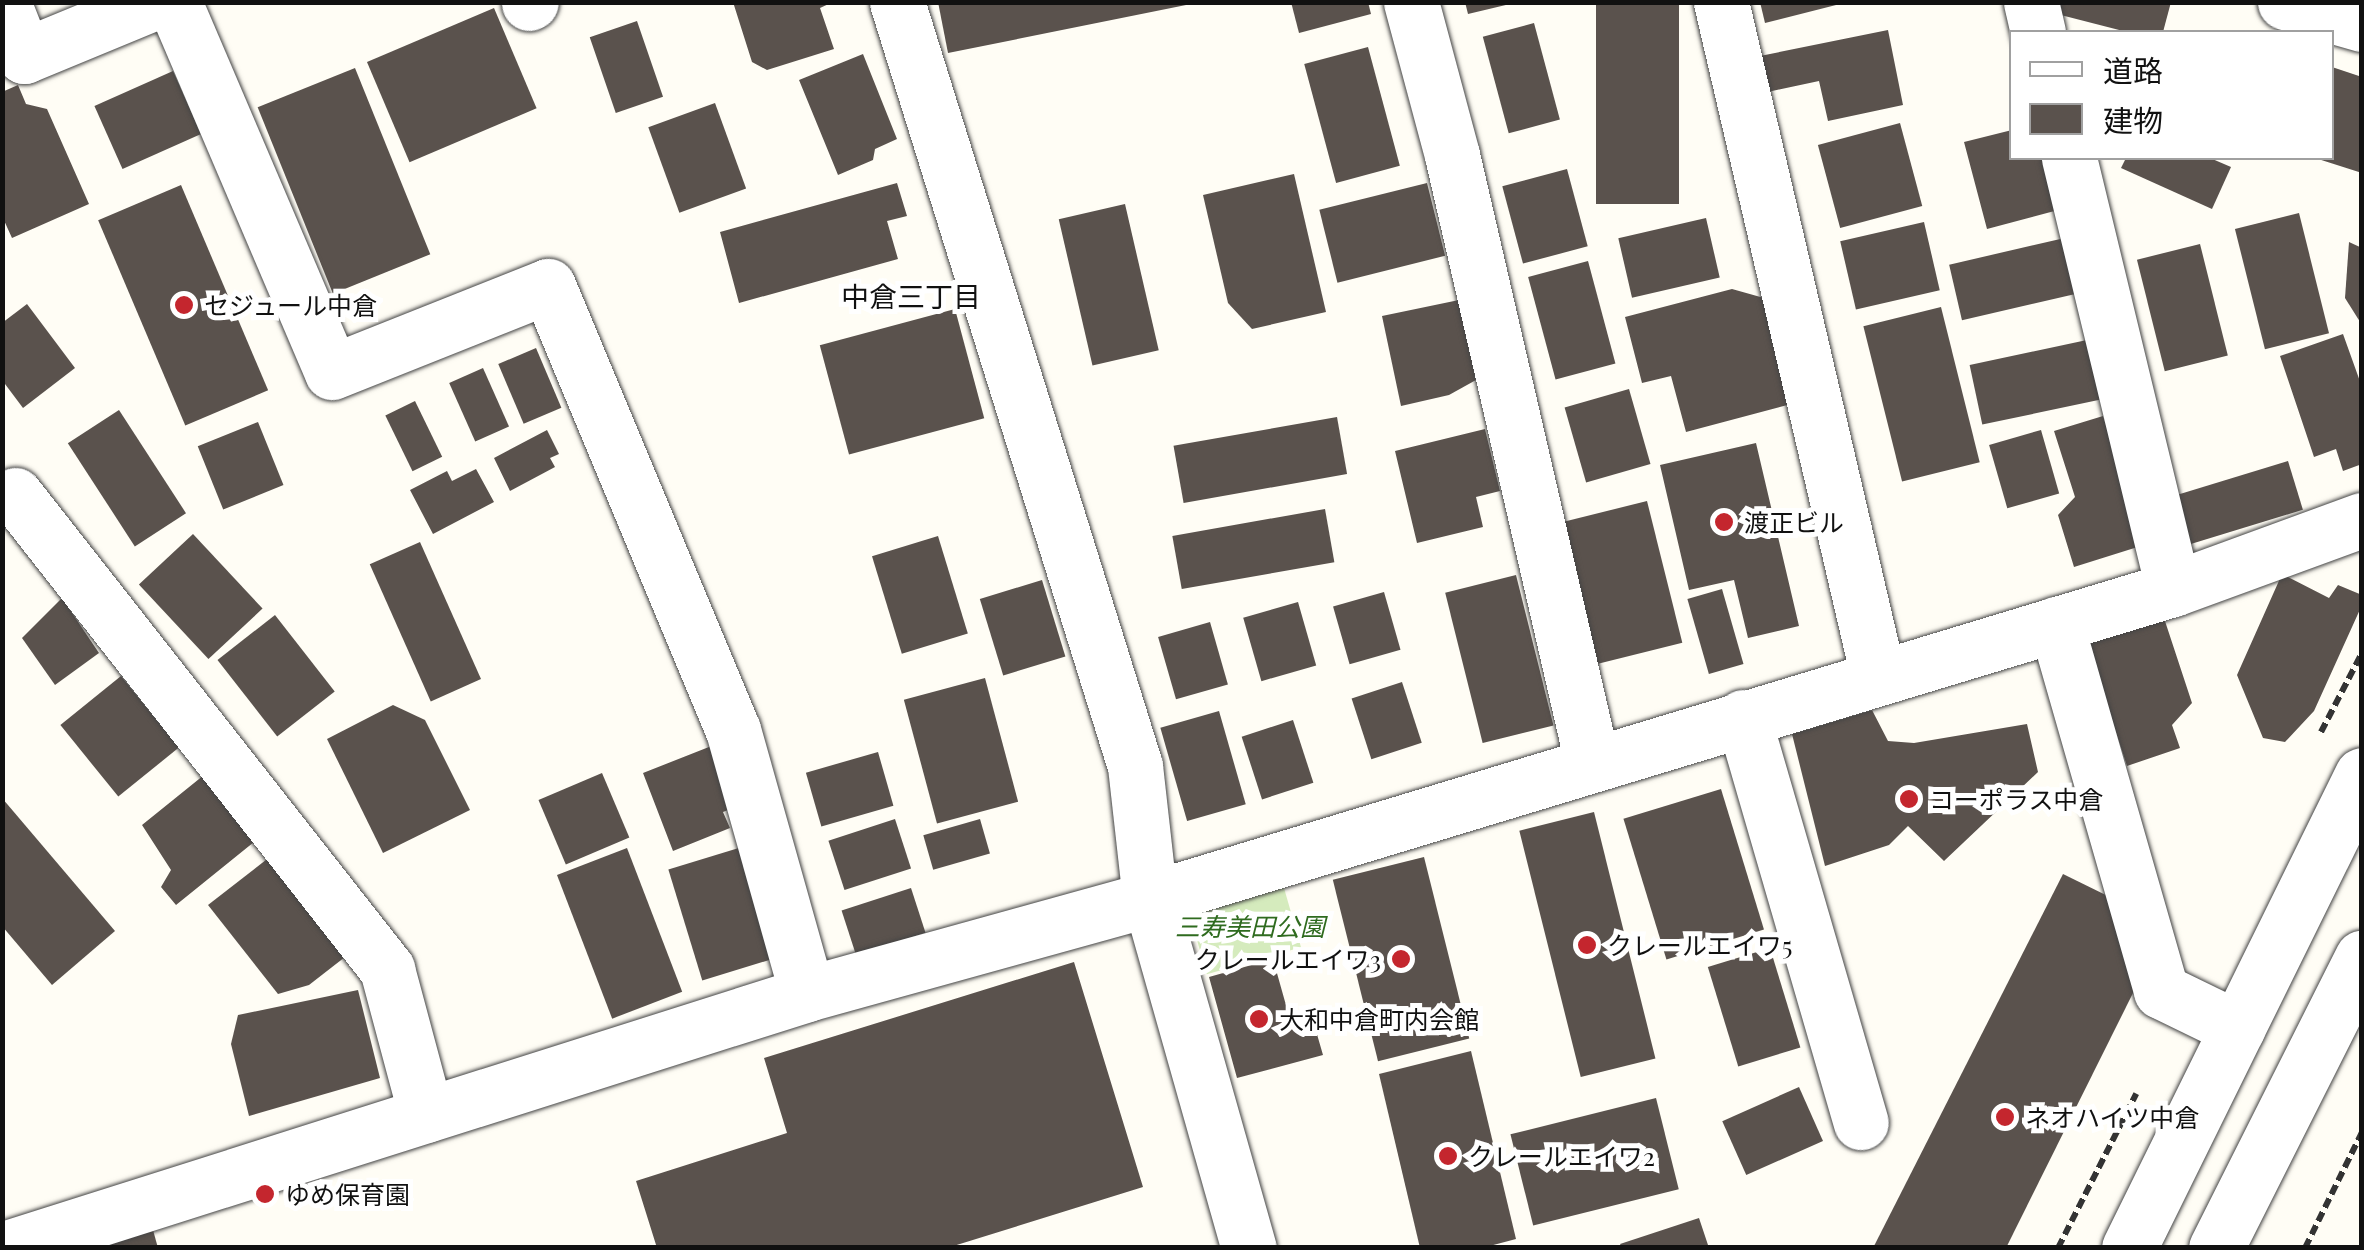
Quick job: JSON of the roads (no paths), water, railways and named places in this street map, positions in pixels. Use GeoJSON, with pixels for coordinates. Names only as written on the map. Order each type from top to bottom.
{"type":"FeatureCollection","features":[{"type":"Feature","properties":{"kind":"street"},"geometry":{"type":"LineString","coordinates":[[3,2],[24,56],[155,2]]}},
{"type":"Feature","properties":{"kind":"street"},"geometry":{"type":"LineString","coordinates":[[174,2],[332,372],[548,286],[733,730],[807,994]]}},
{"type":"Feature","properties":{"kind":"street"},"geometry":{"type":"LineString","coordinates":[[897,2],[1134,766],[1150,899],[1249,1248]]}},
{"type":"Feature","properties":{"kind":"street"},"geometry":{"type":"LineString","coordinates":[[1412,2],[1457,174],[1592,762]]}},
{"type":"Feature","properties":{"kind":"street"},"geometry":{"type":"LineString","coordinates":[[1721,2],[1878,676]]}},
{"type":"Feature","properties":{"kind":"street"},"geometry":{"type":"LineString","coordinates":[[2031,2],[2038,30]]}},
{"type":"Feature","properties":{"kind":"street"},"geometry":{"type":"LineString","coordinates":[[2285,2],[2362,24]]}},
{"type":"Feature","properties":{"kind":"street"},"geometry":{"type":"LineString","coordinates":[[2069,160],[2173,589]]}},
{"type":"Feature","properties":{"kind":"street"},"geometry":{"type":"LineString","coordinates":[[14,495],[387,970],[426,1115]]}},
{"type":"Feature","properties":{"kind":"street"},"geometry":{"type":"LineString","coordinates":[[7,1248],[807,994],[1150,899],[2173,589],[2362,520]]}},
{"type":"Feature","properties":{"kind":"street"},"geometry":{"type":"LineString","coordinates":[[2056,624],[2161,991],[2237,1028]]}},
{"type":"Feature","properties":{"kind":"street"},"geometry":{"type":"LineString","coordinates":[[1743,717],[1861,1122]]}},
{"type":"Feature","properties":{"kind":"street"},"geometry":{"type":"LineString","coordinates":[[2136,1245],[2237,1028],[2362,775]]}},
{"type":"Feature","properties":{"kind":"street"},"geometry":{"type":"LineString","coordinates":[[2216,1248],[2362,958]]}},
{"type":"Feature","properties":{"kind":"place","name":"セジュール中倉"},"geometry":{"type":"Point","coordinates":[184,305]}},
{"type":"Feature","properties":{"kind":"place","name":"渡正ビル"},"geometry":{"type":"Point","coordinates":[1724,522]}},
{"type":"Feature","properties":{"kind":"place","name":"コーポラス中倉"},"geometry":{"type":"Point","coordinates":[1909,799]}},
{"type":"Feature","properties":{"kind":"place","name":"クレールエイワ5"},"geometry":{"type":"Point","coordinates":[1587,945]}},
{"type":"Feature","properties":{"kind":"place","name":"クレールエイワ3"},"geometry":{"type":"Point","coordinates":[1401,959]}},
{"type":"Feature","properties":{"kind":"place","name":"大和中倉町内会館"},"geometry":{"type":"Point","coordinates":[1259,1019]}},
{"type":"Feature","properties":{"kind":"place","name":"ネオハイツ中倉"},"geometry":{"type":"Point","coordinates":[2005,1117]}},
{"type":"Feature","properties":{"kind":"place","name":"クレールエイワ2"},"geometry":{"type":"Point","coordinates":[1448,1156]}},
{"type":"Feature","properties":{"kind":"place","name":"ゆめ保育園"},"geometry":{"type":"Point","coordinates":[265,1194]}},
{"type":"Feature","properties":{"kind":"district","name":"中倉三丁目"},"geometry":{"type":"Point","coordinates":[911,296]}},
{"type":"Feature","properties":{"kind":"park label","name":"三寿美田公園"},"geometry":{"type":"Point","coordinates":[1250,926]}}]}
